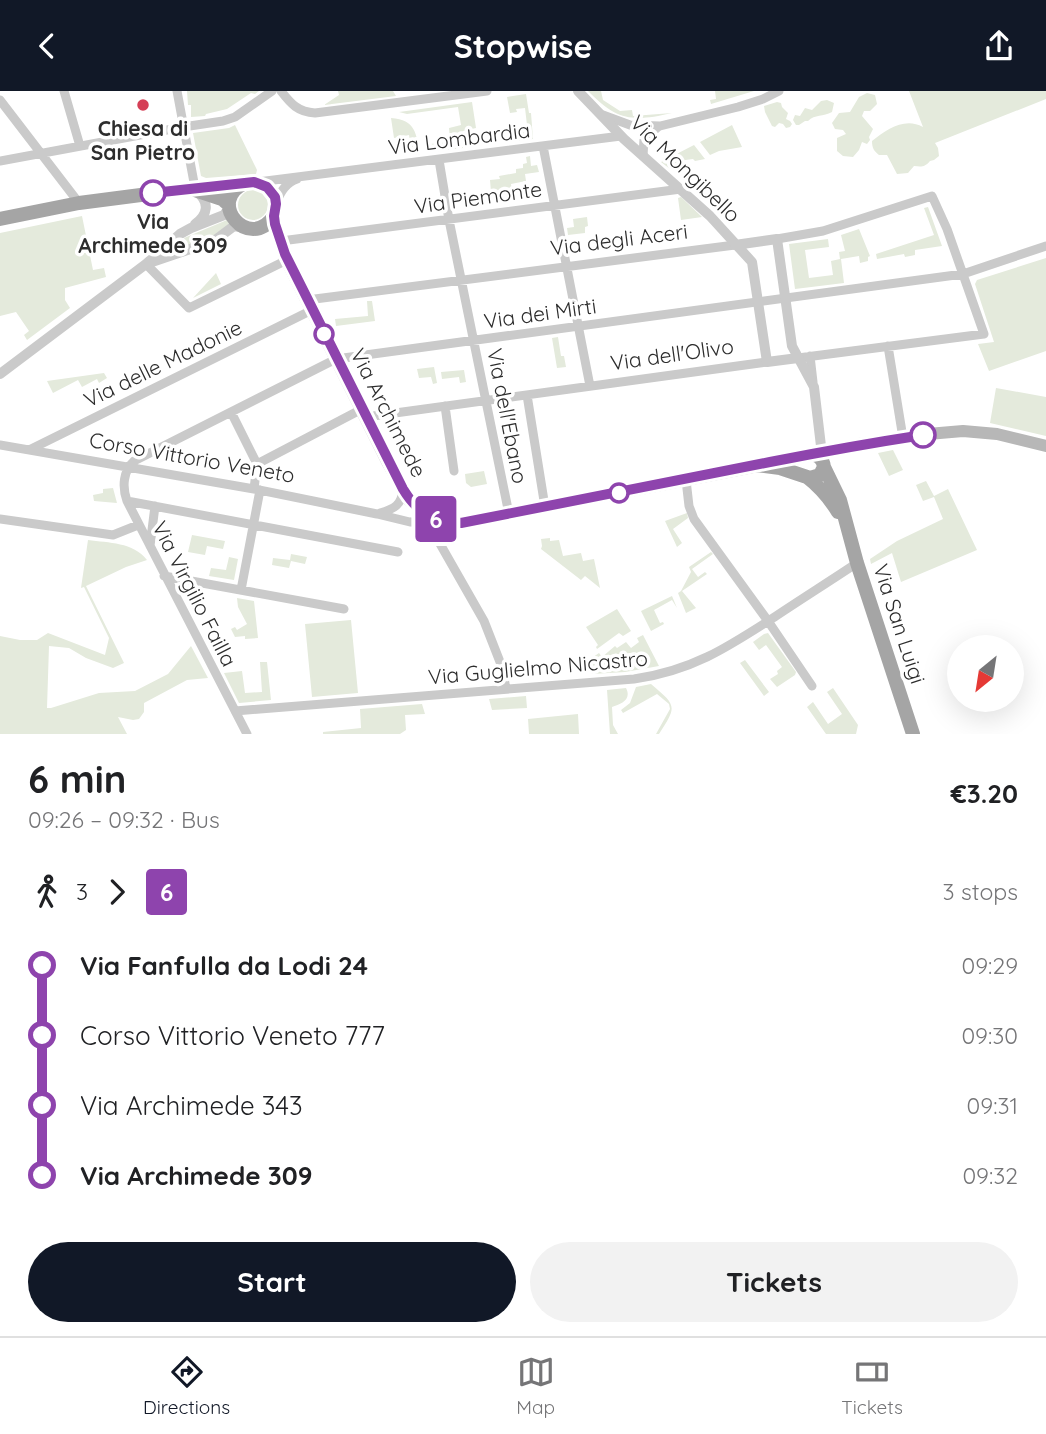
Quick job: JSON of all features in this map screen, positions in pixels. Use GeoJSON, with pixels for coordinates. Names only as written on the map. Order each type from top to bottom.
{"type":"FeatureCollection","features":[{"type":"Feature","properties":{"kind":"main road"},"geometry":{"type":"LineString","coordinates":[[229,206],[236,189],[251,182]]}},
{"type":"Feature","properties":{"kind":"main road"},"geometry":{"type":"LineString","coordinates":[[0,219],[79,203],[251,182],[261,184],[272,191],[284,252]]}},
{"type":"Feature","properties":{"kind":"main road"},"geometry":{"type":"LineString","coordinates":[[191,189],[222,199],[229,206],[234,220],[265,232],[284,252]]}},
{"type":"Feature","properties":{"kind":"main road"},"geometry":{"type":"LineString","coordinates":[[252,228],[265,225],[275,210]]}},
{"type":"Feature","properties":{"kind":"main road","name":"Via Archimede"},"geometry":{"type":"LineString","coordinates":[[284,252],[403,489],[418,508]]}},
{"type":"Feature","properties":{"kind":"main road"},"geometry":{"type":"LineString","coordinates":[[418,508],[436,519],[461,523],[756,465],[818,459],[838,449],[859,444],[963,431],[997,434],[1046,446]]}},
{"type":"Feature","properties":{"kind":"main road"},"geometry":{"type":"LineString","coordinates":[[806,477],[800,471],[803,458],[818,459]]}},
{"type":"Feature","properties":{"kind":"main road"},"geometry":{"type":"LineString","coordinates":[[756,465],[780,468],[806,477],[817,477],[822,472],[818,459]]}},
{"type":"Feature","properties":{"kind":"main road","name":"Via San Luigi"},"geometry":{"type":"LineString","coordinates":[[818,459],[837,493],[913,734]]}},
{"type":"Feature","properties":{"kind":"main road","name":"Via San Luigi"},"geometry":{"type":"LineString","coordinates":[[806,477],[826,495],[846,526]]}},
{"type":"Feature","properties":{"kind":"street"},"geometry":{"type":"LineString","coordinates":[[64,91],[80,146]]}},
{"type":"Feature","properties":{"kind":"street"},"geometry":{"type":"LineString","coordinates":[[177,91],[191,189],[202,195],[206,205],[205,215],[191,228]]}},
{"type":"Feature","properties":{"kind":"street"},"geometry":{"type":"LineString","coordinates":[[0,161],[223,121],[235,117],[272,91]]}},
{"type":"Feature","properties":{"kind":"street"},"geometry":{"type":"LineString","coordinates":[[281,91],[296,109],[315,113],[487,91]]}},
{"type":"Feature","properties":{"kind":"street","name":"Via Mongibello"},"geometry":{"type":"LineString","coordinates":[[578,91],[624,139],[710,216],[752,262]]}},
{"type":"Feature","properties":{"kind":"street"},"geometry":{"type":"LineString","coordinates":[[600,114],[639,126],[660,126],[738,107],[779,91]]}},
{"type":"Feature","properties":{"kind":"street"},"geometry":{"type":"LineString","coordinates":[[0,100],[4,111],[41,153],[79,203]]}},
{"type":"Feature","properties":{"kind":"street"},"geometry":{"type":"LineString","coordinates":[[624,139],[639,126]]}},
{"type":"Feature","properties":{"kind":"street"},"geometry":{"type":"LineString","coordinates":[[643,156],[644,139],[660,126]]}},
{"type":"Feature","properties":{"kind":"street","name":"Via Lombardia"},"geometry":{"type":"LineString","coordinates":[[251,182],[543,146],[644,139]]}},
{"type":"Feature","properties":{"kind":"street"},"geometry":{"type":"LineString","coordinates":[[543,146],[590,386]]}},
{"type":"Feature","properties":{"kind":"street","name":"Via dell'Ebano"},"geometry":{"type":"LineString","coordinates":[[439,160],[509,514]]}},
{"type":"Feature","properties":{"kind":"street"},"geometry":{"type":"LineString","coordinates":[[275,210],[282,191],[302,177]]}},
{"type":"Feature","properties":{"kind":"street","name":"Via Piemonte"},"geometry":{"type":"LineString","coordinates":[[146,264],[189,308],[284,252],[449,220],[681,189]]}},
{"type":"Feature","properties":{"kind":"street","name":"Via degli Aceri"},"geometry":{"type":"LineString","coordinates":[[309,305],[823,231],[932,196],[964,274]]}},
{"type":"Feature","properties":{"kind":"street"},"geometry":{"type":"LineString","coordinates":[[0,374],[146,264],[180,234],[224,215],[229,206]]}},
{"type":"Feature","properties":{"kind":"street"},"geometry":{"type":"LineString","coordinates":[[146,264],[214,241],[234,226],[252,228]]}},
{"type":"Feature","properties":{"kind":"street"},"geometry":{"type":"LineString","coordinates":[[777,239],[791,298],[792,347],[814,387]]}},
{"type":"Feature","properties":{"kind":"street"},"geometry":{"type":"LineString","coordinates":[[750,243],[754,303],[767,362]]}},
{"type":"Feature","properties":{"kind":"street"},"geometry":{"type":"LineString","coordinates":[[791,298],[964,274],[1046,246]]}},
{"type":"Feature","properties":{"kind":"street","name":"Via dell'Olivo"},"geometry":{"type":"LineString","coordinates":[[257,464],[364,413],[486,401],[984,334],[964,274]]}},
{"type":"Feature","properties":{"kind":"street","name":"Via dei Mirti"},"geometry":{"type":"LineString","coordinates":[[127,467],[134,461],[336,359],[791,298]]}},
{"type":"Feature","properties":{"kind":"street","name":"Via delle Madonie"},"geometry":{"type":"LineString","coordinates":[[29,450],[309,305]]}},
{"type":"Feature","properties":{"kind":"street"},"geometry":{"type":"LineString","coordinates":[[888,346],[903,438]]}},
{"type":"Feature","properties":{"kind":"street"},"geometry":{"type":"LineString","coordinates":[[810,356],[821,446],[818,459]]}},
{"type":"Feature","properties":{"kind":"street"},"geometry":{"type":"LineString","coordinates":[[527,395],[545,507]]}},
{"type":"Feature","properties":{"kind":"street"},"geometry":{"type":"LineString","coordinates":[[445,406],[454,471]]}},
{"type":"Feature","properties":{"kind":"street"},"geometry":{"type":"LineString","coordinates":[[231,412],[257,464],[253,524],[241,590]]}},
{"type":"Feature","properties":{"kind":"street","name":"Corso Vittorio Veneto"},"geometry":{"type":"LineString","coordinates":[[0,445],[257,490],[410,522],[461,523]]}},
{"type":"Feature","properties":{"kind":"street","name":"Via Virgilio Failla"},"geometry":{"type":"LineString","coordinates":[[127,467],[124,491],[127,501],[247,734]]}},
{"type":"Feature","properties":{"kind":"street"},"geometry":{"type":"LineString","coordinates":[[685,480],[694,519],[812,686]]}},
{"type":"Feature","properties":{"kind":"street"},"geometry":{"type":"LineString","coordinates":[[394,509],[403,489]]}},
{"type":"Feature","properties":{"kind":"street"},"geometry":{"type":"LineString","coordinates":[[127,501],[398,552]]}},
{"type":"Feature","properties":{"kind":"street"},"geometry":{"type":"LineString","coordinates":[[377,514],[410,504],[418,508],[484,621],[502,667],[506,689]]}},
{"type":"Feature","properties":{"kind":"street"},"geometry":{"type":"LineString","coordinates":[[150,548],[155,506]]}},
{"type":"Feature","properties":{"kind":"street"},"geometry":{"type":"LineString","coordinates":[[410,522],[418,518],[418,508]]}},
{"type":"Feature","properties":{"kind":"street"},"geometry":{"type":"LineString","coordinates":[[0,519],[113,535],[138,525]]}},
{"type":"Feature","properties":{"kind":"street","name":"Via Guglielmo Nicastro"},"geometry":{"type":"LineString","coordinates":[[235,711],[634,679],[661,674],[725,649],[857,563]]}},
{"type":"Feature","properties":{"kind":"street"},"geometry":{"type":"LineString","coordinates":[[164,576],[344,609]]}},
{"type":"Feature","properties":{"kind":"shaded area"},"geometry":{"type":"Polygon","coordinates":[[[187,91],[259,91],[251,93],[227,109],[191,117],[187,91]]]}},
{"type":"Feature","properties":{"kind":"shaded area"},"geometry":{"type":"Polygon","coordinates":[[[338,91],[393,91],[396,96],[324,105],[339,95],[338,91]]]}},
{"type":"Feature","properties":{"kind":"shaded area"},"geometry":{"type":"Polygon","coordinates":[[[588,91],[601,91],[603,100],[620,111],[632,110],[633,116],[672,113],[646,118],[626,117],[608,108],[588,91]]]}},
{"type":"Feature","properties":{"kind":"shaded area"},"geometry":{"type":"Polygon","coordinates":[[[715,91],[754,91],[711,104],[710,100],[716,99],[715,91]]]}},
{"type":"Feature","properties":{"kind":"shaded area"},"geometry":{"type":"Polygon","coordinates":[[[909,91],[1046,91],[1046,99],[935,143],[939,156],[925,165],[914,166],[908,173],[897,174],[887,155],[879,155],[875,151],[872,141],[903,124],[923,127],[909,91]]]}},
{"type":"Feature","properties":{"kind":"shaded area"},"geometry":{"type":"Polygon","coordinates":[[[867,93],[875,95],[877,104],[870,111],[864,111],[862,116],[873,129],[870,140],[867,144],[862,142],[853,157],[843,156],[837,151],[837,138],[846,134],[843,130],[835,129],[832,123],[839,113],[850,112],[859,97],[867,93]]]}},
{"type":"Feature","properties":{"kind":"shaded area"},"geometry":{"type":"Polygon","coordinates":[[[526,94],[533,139],[510,142],[508,128],[527,125],[525,108],[510,113],[507,97],[526,94]]]}},
{"type":"Feature","properties":{"kind":"shaded area"},"geometry":{"type":"Polygon","coordinates":[[[821,101],[834,103],[832,112],[796,125],[793,120],[795,115],[800,116],[805,108],[812,110],[821,101]]]}},
{"type":"Feature","properties":{"kind":"shaded area"},"geometry":{"type":"Polygon","coordinates":[[[472,102],[476,128],[463,131],[463,148],[431,152],[430,144],[450,142],[449,128],[461,125],[458,107],[407,114],[399,112],[472,102]]]}},
{"type":"Feature","properties":{"kind":"shaded area"},"geometry":{"type":"Polygon","coordinates":[[[781,103],[788,113],[786,119],[792,124],[790,127],[786,128],[779,123],[775,127],[772,126],[764,106],[781,103]]]}},
{"type":"Feature","properties":{"kind":"shaded area"},"geometry":{"type":"Polygon","coordinates":[[[391,118],[410,125],[416,134],[420,154],[412,155],[409,135],[394,138],[391,118]]]}},
{"type":"Feature","properties":{"kind":"shaded area"},"geometry":{"type":"Polygon","coordinates":[[[235,125],[257,170],[256,174],[206,178],[201,176],[193,133],[235,125]]]}},
{"type":"Feature","properties":{"kind":"shaded area"},"geometry":{"type":"Polygon","coordinates":[[[732,125],[742,147],[710,155],[700,142],[732,125]]]}},
{"type":"Feature","properties":{"kind":"shaded area"},"geometry":{"type":"Polygon","coordinates":[[[694,145],[705,159],[678,161],[670,169],[661,162],[694,145]]]}},
{"type":"Feature","properties":{"kind":"shaded area"},"geometry":{"type":"Polygon","coordinates":[[[530,156],[531,166],[537,165],[539,172],[525,174],[526,181],[511,184],[512,192],[495,196],[494,192],[491,192],[490,180],[516,173],[516,169],[523,168],[523,164],[527,163],[526,157],[530,156]]]}},
{"type":"Feature","properties":{"kind":"shaded area"},"geometry":{"type":"Polygon","coordinates":[[[253,190],[264,194],[268,205],[264,216],[253,220],[242,216],[238,205],[242,194],[253,190]]]}},
{"type":"Feature","properties":{"kind":"shaded area"},"geometry":{"type":"Polygon","coordinates":[[[681,197],[702,217],[681,220],[678,198],[681,197]]]}},
{"type":"Feature","properties":{"kind":"shaded area"},"geometry":{"type":"Polygon","coordinates":[[[928,207],[942,246],[915,250],[915,255],[905,257],[904,254],[877,259],[876,254],[934,235],[924,208],[928,207]]]}},
{"type":"Feature","properties":{"kind":"shaded area"},"geometry":{"type":"Polygon","coordinates":[[[82,216],[93,270],[104,268],[106,277],[65,288],[65,300],[70,308],[27,340],[24,335],[29,331],[16,312],[0,316],[0,233],[82,216]]]}},
{"type":"Feature","properties":{"kind":"shaded area"},"geometry":{"type":"Polygon","coordinates":[[[587,217],[588,226],[585,227],[585,233],[568,235],[567,228],[574,227],[573,219],[587,217]]]}},
{"type":"Feature","properties":{"kind":"shaded area"},"geometry":{"type":"Polygon","coordinates":[[[227,220],[229,224],[215,236],[187,246],[184,238],[227,220]]]}},
{"type":"Feature","properties":{"kind":"shaded area"},"geometry":{"type":"Polygon","coordinates":[[[859,229],[870,256],[868,261],[860,263],[859,256],[841,259],[844,283],[795,289],[789,244],[828,239],[829,247],[805,250],[809,278],[833,275],[831,261],[840,259],[839,252],[845,251],[841,235],[859,229]]]}},
{"type":"Feature","properties":{"kind":"shaded area"},"geometry":{"type":"Polygon","coordinates":[[[1046,258],[1046,351],[989,371],[978,344],[994,342],[975,284],[977,280],[1046,258]]]}},
{"type":"Feature","properties":{"kind":"shaded area"},"geometry":{"type":"Polygon","coordinates":[[[216,273],[221,284],[193,298],[216,273]]]}},
{"type":"Feature","properties":{"kind":"shaded area"},"geometry":{"type":"Polygon","coordinates":[[[367,301],[372,301],[375,321],[336,326],[335,319],[368,316],[367,301]]]}},
{"type":"Feature","properties":{"kind":"shaded area"},"geometry":{"type":"Polygon","coordinates":[[[558,337],[566,367],[557,368],[552,338],[558,337]]]}},
{"type":"Feature","properties":{"kind":"shaded area"},"geometry":{"type":"Polygon","coordinates":[[[434,367],[437,383],[433,384],[431,377],[419,378],[417,369],[434,367]]]}},
{"type":"Feature","properties":{"kind":"shaded area"},"geometry":{"type":"Polygon","coordinates":[[[464,370],[466,382],[460,383],[459,377],[442,379],[441,372],[464,370]]]}},
{"type":"Feature","properties":{"kind":"shaded area"},"geometry":{"type":"Polygon","coordinates":[[[104,373],[107,378],[99,383],[97,379],[82,387],[78,380],[53,393],[47,381],[104,373]]]}},
{"type":"Feature","properties":{"kind":"shaded area"},"geometry":{"type":"Polygon","coordinates":[[[996,388],[1046,397],[1046,436],[990,423],[996,388]]]}},
{"type":"Feature","properties":{"kind":"shaded area"},"geometry":{"type":"Polygon","coordinates":[[[893,450],[903,470],[889,476],[878,453],[893,450]]]}},
{"type":"Feature","properties":{"kind":"shaded area"},"geometry":{"type":"Polygon","coordinates":[[[484,471],[487,484],[471,487],[466,483],[465,474],[484,471]]]}},
{"type":"Feature","properties":{"kind":"shaded area"},"geometry":{"type":"Polygon","coordinates":[[[926,481],[934,496],[948,489],[977,550],[901,582],[892,553],[871,564],[870,559],[897,541],[943,519],[934,497],[923,501],[916,485],[926,481]]]}},
{"type":"Feature","properties":{"kind":"shaded area"},"geometry":{"type":"Polygon","coordinates":[[[113,488],[117,503],[94,501],[93,495],[103,493],[103,489],[113,488]]]}},
{"type":"Feature","properties":{"kind":"shaded area"},"geometry":{"type":"Polygon","coordinates":[[[687,513],[688,518],[673,529],[682,543],[677,547],[665,521],[687,513]]]}},
{"type":"Feature","properties":{"kind":"shaded area"},"geometry":{"type":"Polygon","coordinates":[[[192,535],[225,541],[223,549],[207,546],[205,555],[188,552],[192,535]]]}},
{"type":"Feature","properties":{"kind":"shaded area"},"geometry":{"type":"Polygon","coordinates":[[[550,538],[550,541],[559,540],[563,556],[581,553],[583,561],[594,559],[600,588],[585,576],[581,580],[541,549],[541,539],[550,538]]]}},
{"type":"Feature","properties":{"kind":"shaded area"},"geometry":{"type":"Polygon","coordinates":[[[88,540],[128,547],[147,560],[86,586],[124,663],[113,668],[69,648],[49,646],[47,708],[99,693],[135,691],[168,674],[191,646],[208,678],[187,680],[144,703],[144,712],[139,719],[118,717],[127,734],[0,734],[0,636],[37,640],[48,633],[105,655],[109,638],[84,587],[81,588],[88,540]]]}},
{"type":"Feature","properties":{"kind":"shaded area"},"geometry":{"type":"Polygon","coordinates":[[[711,552],[713,554],[692,569],[698,577],[705,572],[707,574],[682,591],[696,608],[686,613],[678,593],[691,572],[689,567],[711,552]]]}},
{"type":"Feature","properties":{"kind":"shaded area"},"geometry":{"type":"Polygon","coordinates":[[[291,554],[307,557],[305,564],[291,561],[289,568],[272,565],[273,558],[290,560],[291,554]]]}},
{"type":"Feature","properties":{"kind":"shaded area"},"geometry":{"type":"Polygon","coordinates":[[[229,557],[238,559],[234,580],[209,576],[211,568],[226,570],[229,557]]]}},
{"type":"Feature","properties":{"kind":"shaded area"},"geometry":{"type":"Polygon","coordinates":[[[672,596],[677,608],[672,600],[654,610],[660,623],[664,624],[651,631],[641,611],[672,596]]]}},
{"type":"Feature","properties":{"kind":"shaded area"},"geometry":{"type":"Polygon","coordinates":[[[237,598],[254,601],[258,638],[235,637],[231,629],[235,627],[237,630],[247,624],[238,607],[237,598]]]}},
{"type":"Feature","properties":{"kind":"shaded area"},"geometry":{"type":"Polygon","coordinates":[[[617,609],[631,631],[623,636],[619,633],[597,649],[598,645],[586,627],[617,609]]]}},
{"type":"Feature","properties":{"kind":"shaded area"},"geometry":{"type":"Polygon","coordinates":[[[351,620],[358,693],[312,697],[305,624],[351,620]]]}},
{"type":"Feature","properties":{"kind":"shaded area"},"geometry":{"type":"Polygon","coordinates":[[[768,633],[796,672],[777,687],[770,679],[778,674],[777,671],[782,667],[766,645],[759,650],[753,642],[768,633]]]}},
{"type":"Feature","properties":{"kind":"shaded area"},"geometry":{"type":"Polygon","coordinates":[[[643,635],[659,666],[592,674],[586,662],[599,653],[602,657],[615,646],[617,648],[626,642],[631,648],[639,642],[637,638],[643,635]]]}},
{"type":"Feature","properties":{"kind":"shaded area"},"geometry":{"type":"Polygon","coordinates":[[[745,660],[769,692],[764,696],[740,663],[745,660]]]}},
{"type":"Feature","properties":{"kind":"shaded area"},"geometry":{"type":"Polygon","coordinates":[[[260,662],[267,662],[271,700],[239,703],[224,673],[242,671],[245,693],[262,692],[260,662]]]}},
{"type":"Feature","properties":{"kind":"shaded area"},"geometry":{"type":"Polygon","coordinates":[[[651,684],[666,697],[671,707],[669,717],[659,734],[656,734],[670,709],[669,704],[657,694],[623,713],[621,710],[630,703],[636,687],[651,684]]]}},
{"type":"Feature","properties":{"kind":"shaded area"},"geometry":{"type":"Polygon","coordinates":[[[626,688],[627,698],[612,707],[613,725],[618,734],[610,734],[607,690],[626,688]]]}},
{"type":"Feature","properties":{"kind":"shaded area"},"geometry":{"type":"Polygon","coordinates":[[[833,688],[858,725],[856,734],[826,734],[807,707],[813,702],[828,724],[842,714],[827,692],[833,688]]]}},
{"type":"Feature","properties":{"kind":"shaded area"},"geometry":{"type":"Polygon","coordinates":[[[526,696],[527,708],[492,710],[489,699],[526,696]]]}},
{"type":"Feature","properties":{"kind":"shaded area"},"geometry":{"type":"Polygon","coordinates":[[[422,704],[425,714],[405,715],[406,730],[400,734],[323,734],[361,728],[360,709],[422,704]]]}},
{"type":"Feature","properties":{"kind":"shaded area"},"geometry":{"type":"Polygon","coordinates":[[[578,714],[579,734],[529,734],[528,719],[578,714]]]}},
{"type":"Feature","properties":{"kind":"bus line","name":"6"},"geometry":{"type":"LineString","coordinates":[[153,193],[254,182],[272,191],[276,204],[275,224],[285,254],[312,310],[408,498],[421,511],[436,519],[461,523],[815,455],[859,444],[923,435]]}},
{"type":"Feature","properties":{"kind":"place","name":"Chiesa di San Pietro"},"geometry":{"type":"Point","coordinates":[143,105]}},
{"type":"Feature","properties":{"kind":"place","name":"Via Archimede 309"},"geometry":{"type":"Point","coordinates":[153,193]}}]}
